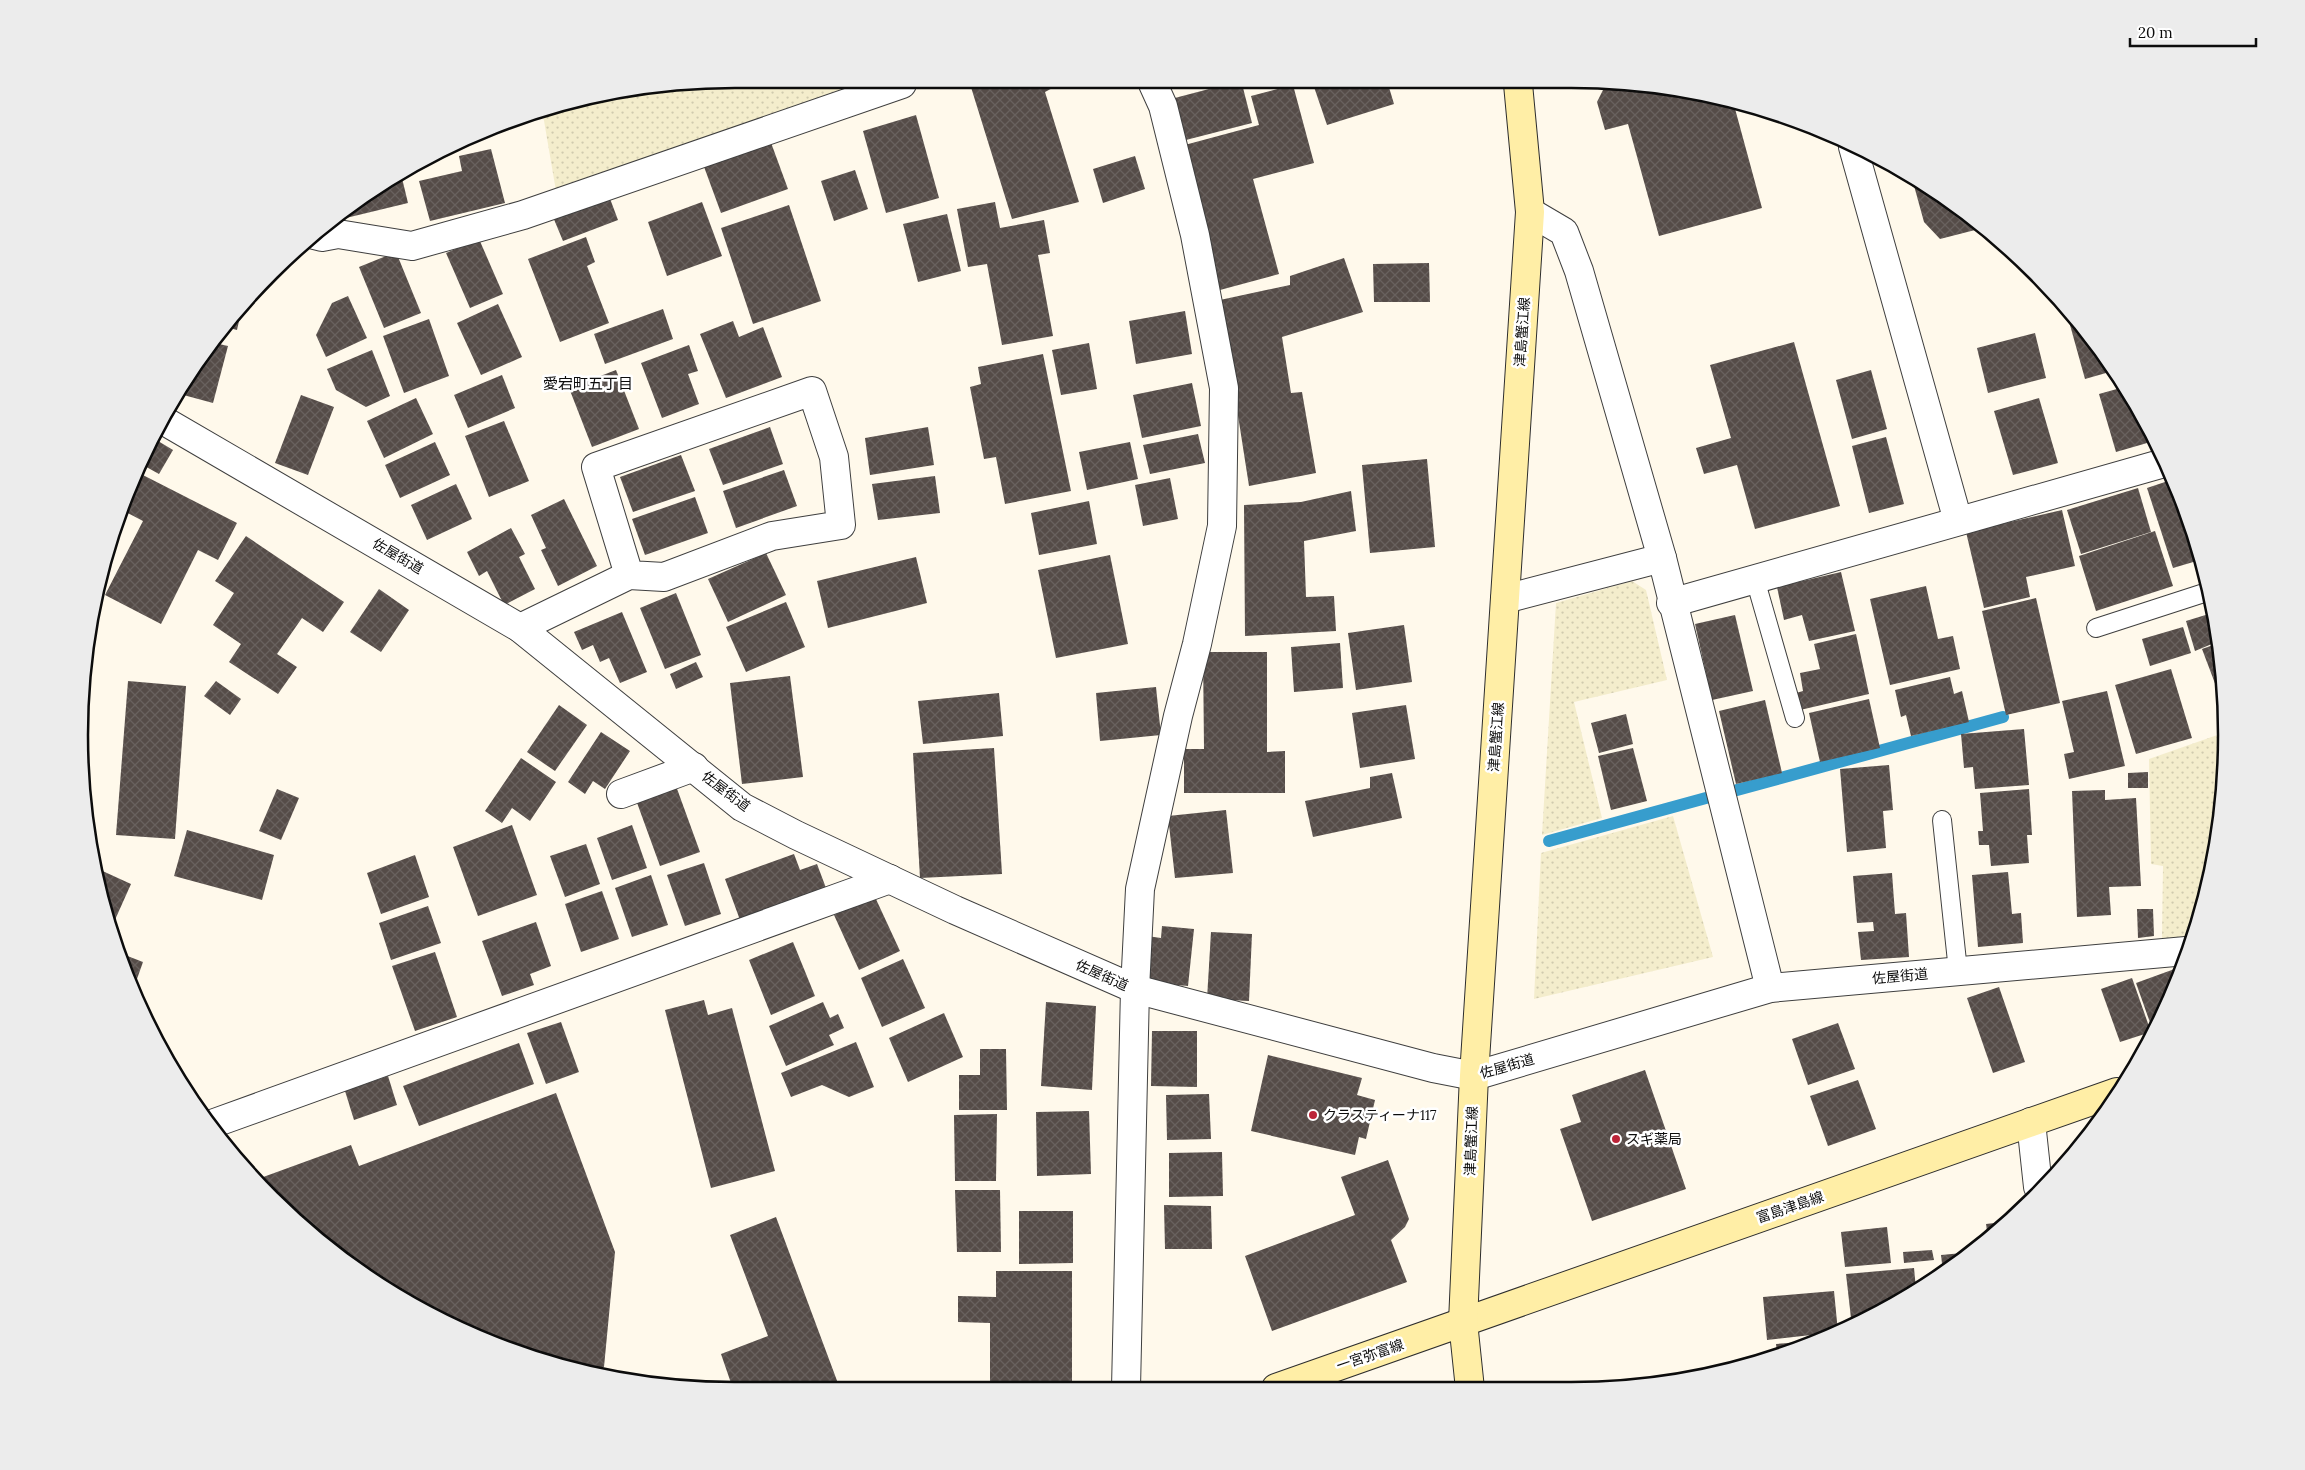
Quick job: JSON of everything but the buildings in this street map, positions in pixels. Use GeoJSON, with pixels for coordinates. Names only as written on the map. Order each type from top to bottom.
{"type":"FeatureCollection","features":[{"type":"Feature","properties":{"kind":"main road","name":"津島蟹江線"},"geometry":{"type":"LineString","coordinates":[[1469,1382],[1464,1322],[1474,1076],[1530,212],[1518,88]]}},
{"type":"Feature","properties":{"kind":"main road","name":"富島津島線"},"geometry":{"type":"LineString","coordinates":[[1464,1322],[2108,1095]]}},
{"type":"Feature","properties":{"kind":"main road","name":"一宮弥富線"},"geometry":{"type":"LineString","coordinates":[[1293,1382],[1464,1322]]}},
{"type":"Feature","properties":{"kind":"street"},"geometry":{"type":"LineString","coordinates":[[322,237],[338,234],[412,246],[523,215],[890,88]]}},
{"type":"Feature","properties":{"kind":"street"},"geometry":{"type":"LineString","coordinates":[[1126,1382],[1135,989],[1140,889],[1178,716],[1197,644],[1222,526],[1224,388],[1195,235],[1163,106],[1155,88]]}},
{"type":"Feature","properties":{"kind":"street"},"geometry":{"type":"LineString","coordinates":[[1855,153],[1958,520]]}},
{"type":"Feature","properties":{"kind":"street"},"geometry":{"type":"LineString","coordinates":[[1530,212],[1564,232],[1579,271],[1662,558],[1671,603],[1770,988]]}},
{"type":"Feature","properties":{"kind":"street"},"geometry":{"type":"LineString","coordinates":[[520,628],[630,575],[664,577],[772,536],[841,525],[834,457],[812,391],[596,467],[630,575]]}},
{"type":"Feature","properties":{"kind":"street","name":"佐屋街道"},"geometry":{"type":"LineString","coordinates":[[168,423],[520,628],[742,807],[890,879],[1135,989],[1433,1068],[1474,1076],[1770,988],[2179,952]]}},
{"type":"Feature","properties":{"kind":"street"},"geometry":{"type":"LineString","coordinates":[[1671,603],[2158,465]]}},
{"type":"Feature","properties":{"kind":"street"},"geometry":{"type":"LineString","coordinates":[[1505,599],[1662,558]]}},
{"type":"Feature","properties":{"kind":"street"},"geometry":{"type":"LineString","coordinates":[[621,794],[694,767]]}},
{"type":"Feature","properties":{"kind":"street"},"geometry":{"type":"LineString","coordinates":[[216,1122],[890,879]]}},
{"type":"Feature","properties":{"kind":"street"},"geometry":{"type":"LineString","coordinates":[[2032,1122],[2038,1183]]}},
{"type":"Feature","properties":{"kind":"lane"},"geometry":{"type":"LineString","coordinates":[[1755,579],[1795,718]]}},
{"type":"Feature","properties":{"kind":"lane"},"geometry":{"type":"LineString","coordinates":[[2096,628],[2201,594]]}},
{"type":"Feature","properties":{"kind":"lane"},"geometry":{"type":"LineString","coordinates":[[1942,820],[1958,971]]}},
{"type":"Feature","properties":{"kind":"shaded area"},"geometry":{"type":"Polygon","coordinates":[[[851,88],[556,191],[543,117],[609,100],[650,93],[693,89],[851,88]]]}},
{"type":"Feature","properties":{"kind":"shaded area"},"geometry":{"type":"Polygon","coordinates":[[[1632,581],[1646,590],[1667,680],[1574,702],[1602,818],[1542,835],[1556,603],[1632,581]]]}},
{"type":"Feature","properties":{"kind":"shaded area"},"geometry":{"type":"Polygon","coordinates":[[[2218,735],[2212,820],[2205,861],[2184,940],[2162,940],[2163,866],[2151,864],[2149,759],[2218,735]]]}},
{"type":"Feature","properties":{"kind":"shaded area"},"geometry":{"type":"Polygon","coordinates":[[[1673,816],[1713,957],[1534,999],[1541,853],[1673,816]]]}},
{"type":"Feature","properties":{"kind":"waterway"},"geometry":{"type":"LineString","coordinates":[[1737,790],[2003,717]]}},
{"type":"Feature","properties":{"kind":"waterway"},"geometry":{"type":"LineString","coordinates":[[1549,841],[1706,798]]}},
{"type":"Feature","properties":{"kind":"place","name":"クラスティーナ117"},"geometry":{"type":"Point","coordinates":[1313,1115]}},
{"type":"Feature","properties":{"kind":"place","name":"スギ薬局"},"geometry":{"type":"Point","coordinates":[1616,1139]}},
{"type":"Feature","properties":{"kind":"district","name":"愛宕町五丁目"},"geometry":{"type":"Point","coordinates":[588,383]}}]}
